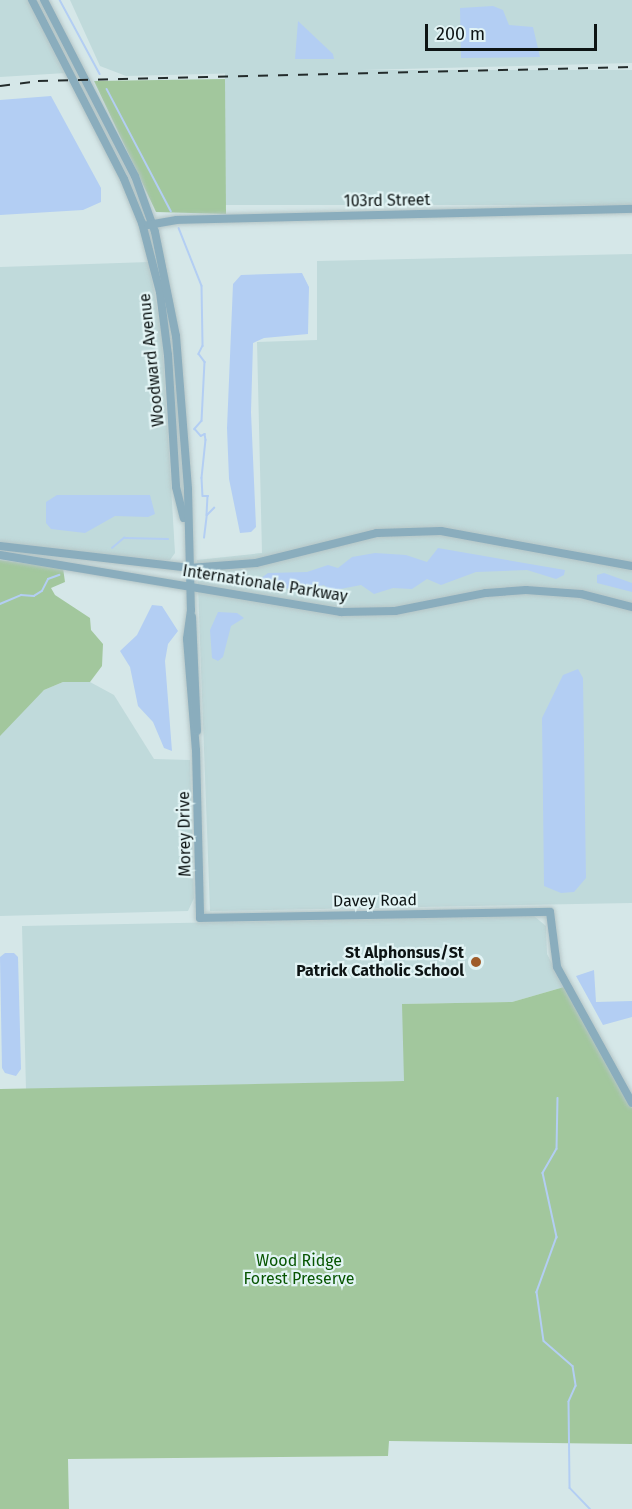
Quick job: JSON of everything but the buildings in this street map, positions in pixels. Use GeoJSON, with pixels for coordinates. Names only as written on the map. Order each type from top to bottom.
{"type":"FeatureCollection","features":[{"type":"Feature","properties":{"kind":"street","name":"Woodward Avenue"},"geometry":{"type":"LineString","coordinates":[[32,0],[124,179],[143,226],[160,292],[168,356],[176,487],[186,529]]}},
{"type":"Feature","properties":{"kind":"street","name":"Woodward Avenue"},"geometry":{"type":"LineString","coordinates":[[44,0],[135,176],[152,224],[176,336],[188,490],[186,529],[190,585]]}},
{"type":"Feature","properties":{"kind":"street","name":"103rd Street"},"geometry":{"type":"LineString","coordinates":[[143,226],[177,220],[632,209]]}},
{"type":"Feature","properties":{"kind":"street","name":"Internationale Parkway"},"geometry":{"type":"LineString","coordinates":[[0,546],[189,567],[256,563],[348,539],[409,531],[472,535],[632,566]]}},
{"type":"Feature","properties":{"kind":"street","name":"Internationale Parkway"},"geometry":{"type":"LineString","coordinates":[[0,555],[341,612],[395,611],[486,593],[526,590],[581,594],[632,607]]}},
{"type":"Feature","properties":{"kind":"street","name":"Morey Drive"},"geometry":{"type":"LineString","coordinates":[[190,585],[191,610],[187,639],[196,750],[200,918]]}},
{"type":"Feature","properties":{"kind":"street","name":"Davey Road"},"geometry":{"type":"LineString","coordinates":[[200,918],[550,912],[557,967],[632,1103]]}},
{"type":"Feature","properties":{"kind":"shaded area"},"geometry":{"type":"Polygon","coordinates":[[[0,0],[28,0],[66,73],[0,77],[0,0]]]}},
{"type":"Feature","properties":{"kind":"shaded area"},"geometry":{"type":"Polygon","coordinates":[[[70,0],[632,0],[632,63],[126,76],[100,66],[70,0]]]}},
{"type":"Feature","properties":{"kind":"shaded area"},"geometry":{"type":"Polygon","coordinates":[[[225,70],[632,70],[632,205],[225,205],[225,70]]]}},
{"type":"Feature","properties":{"kind":"shaded area"},"geometry":{"type":"Polygon","coordinates":[[[632,254],[632,903],[210,911],[197,560],[262,553],[257,342],[317,340],[317,261],[632,254]]]}},
{"type":"Feature","properties":{"kind":"shaded area"},"geometry":{"type":"Polygon","coordinates":[[[149,262],[162,336],[175,553],[170,560],[161,561],[0,542],[0,267],[149,262]]]}},
{"type":"Feature","properties":{"kind":"shaded area"},"geometry":{"type":"Polygon","coordinates":[[[63,682],[90,682],[114,695],[154,759],[190,760],[194,898],[188,911],[0,916],[0,735],[25,706],[44,690],[63,682]]]}},
{"type":"Feature","properties":{"kind":"shaded area"},"geometry":{"type":"Polygon","coordinates":[[[534,916],[546,926],[547,954],[564,987],[512,1002],[403,1004],[405,1081],[26,1090],[22,926],[534,916]]]}},
{"type":"Feature","properties":{"kind":"green space"},"geometry":{"type":"Polygon","coordinates":[[[225,79],[226,214],[156,212],[94,81],[225,79]]]}},
{"type":"Feature","properties":{"kind":"green space"},"geometry":{"type":"Polygon","coordinates":[[[0,560],[63,568],[65,582],[51,588],[55,595],[90,618],[91,630],[103,644],[102,666],[90,682],[63,682],[44,690],[0,736],[0,560]]]}},
{"type":"Feature","properties":{"kind":"green space","name":"Wood Ridge Forest Preserve"},"geometry":{"type":"Polygon","coordinates":[[[564,987],[632,1108],[632,1444],[389,1441],[388,1456],[68,1459],[69,1509],[0,1509],[0,1089],[404,1081],[402,1004],[512,1002],[564,987]]]}},
{"type":"Feature","properties":{"kind":"water"},"geometry":{"type":"Polygon","coordinates":[[[493,6],[503,10],[509,25],[533,27],[540,57],[461,58],[460,8],[493,6]]]}},
{"type":"Feature","properties":{"kind":"water"},"geometry":{"type":"Polygon","coordinates":[[[298,21],[333,54],[334,59],[295,59],[298,21]]]}},
{"type":"Feature","properties":{"kind":"water"},"geometry":{"type":"Polygon","coordinates":[[[51,96],[101,188],[101,202],[83,210],[0,215],[0,100],[51,96]]]}},
{"type":"Feature","properties":{"kind":"water"},"geometry":{"type":"Polygon","coordinates":[[[302,273],[309,287],[308,334],[264,338],[253,343],[251,412],[256,527],[251,532],[240,533],[229,479],[227,428],[233,284],[241,275],[302,273]]]}},
{"type":"Feature","properties":{"kind":"water"},"geometry":{"type":"Polygon","coordinates":[[[57,495],[150,495],[155,514],[148,517],[115,516],[85,533],[51,529],[46,523],[46,502],[57,495]]]}},
{"type":"Feature","properties":{"kind":"water"},"geometry":{"type":"Polygon","coordinates":[[[438,548],[565,570],[564,575],[556,579],[527,570],[476,572],[441,585],[427,579],[412,589],[393,588],[374,594],[361,585],[330,591],[324,585],[305,590],[269,587],[262,585],[260,579],[268,573],[307,572],[328,565],[338,568],[352,557],[375,553],[406,555],[427,562],[438,548]]]}},
{"type":"Feature","properties":{"kind":"water"},"geometry":{"type":"Polygon","coordinates":[[[604,573],[632,583],[632,592],[597,583],[597,575],[604,573]]]}},
{"type":"Feature","properties":{"kind":"water"},"geometry":{"type":"Polygon","coordinates":[[[152,605],[162,606],[178,631],[168,644],[165,661],[172,751],[164,748],[153,722],[138,706],[130,667],[120,651],[137,635],[152,605]]]}},
{"type":"Feature","properties":{"kind":"water"},"geometry":{"type":"Polygon","coordinates":[[[218,612],[237,613],[244,618],[231,626],[223,657],[218,661],[212,658],[210,630],[218,612]]]}},
{"type":"Feature","properties":{"kind":"water"},"geometry":{"type":"Polygon","coordinates":[[[578,669],[583,678],[586,878],[574,892],[561,893],[544,886],[542,718],[563,675],[578,669]]]}},
{"type":"Feature","properties":{"kind":"water"},"geometry":{"type":"Polygon","coordinates":[[[5,953],[14,953],[18,957],[21,1069],[16,1076],[5,1073],[2,1068],[0,957],[5,953]]]}},
{"type":"Feature","properties":{"kind":"water"},"geometry":{"type":"Polygon","coordinates":[[[594,970],[596,1002],[632,1001],[632,1017],[603,1025],[576,976],[594,970]]]}},
{"type":"Feature","properties":{"kind":"waterway"},"geometry":{"type":"LineString","coordinates":[[60,0],[100,74]]}},
{"type":"Feature","properties":{"kind":"waterway"},"geometry":{"type":"LineString","coordinates":[[107,89],[171,211]]}},
{"type":"Feature","properties":{"kind":"waterway"},"geometry":{"type":"LineString","coordinates":[[179,228],[202,286],[203,346],[199,354],[205,362],[202,421],[195,429],[201,436],[205,434],[206,440],[202,478],[203,496],[208,496],[207,515]]}},
{"type":"Feature","properties":{"kind":"waterway"},"geometry":{"type":"LineString","coordinates":[[204,538],[207,515],[214,508]]}},
{"type":"Feature","properties":{"kind":"waterway"},"geometry":{"type":"LineString","coordinates":[[112,548],[124,538],[168,539]]}},
{"type":"Feature","properties":{"kind":"waterway"},"geometry":{"type":"LineString","coordinates":[[0,604],[21,595],[34,596],[42,591],[48,579],[59,575]]}},
{"type":"Feature","properties":{"kind":"waterway"},"geometry":{"type":"LineString","coordinates":[[558,1098],[557,1149],[543,1173],[557,1237],[537,1292],[544,1341],[573,1366],[576,1386],[569,1402],[570,1488],[590,1509]]}},
{"type":"Feature","properties":{"kind":"railway"},"geometry":{"type":"LineString","coordinates":[[0,86],[38,81],[632,67]]}},
{"type":"Feature","properties":{"kind":"place","name":"St Alphonsus/St Patrick Catholic School"},"geometry":{"type":"Point","coordinates":[476,962]}}]}
